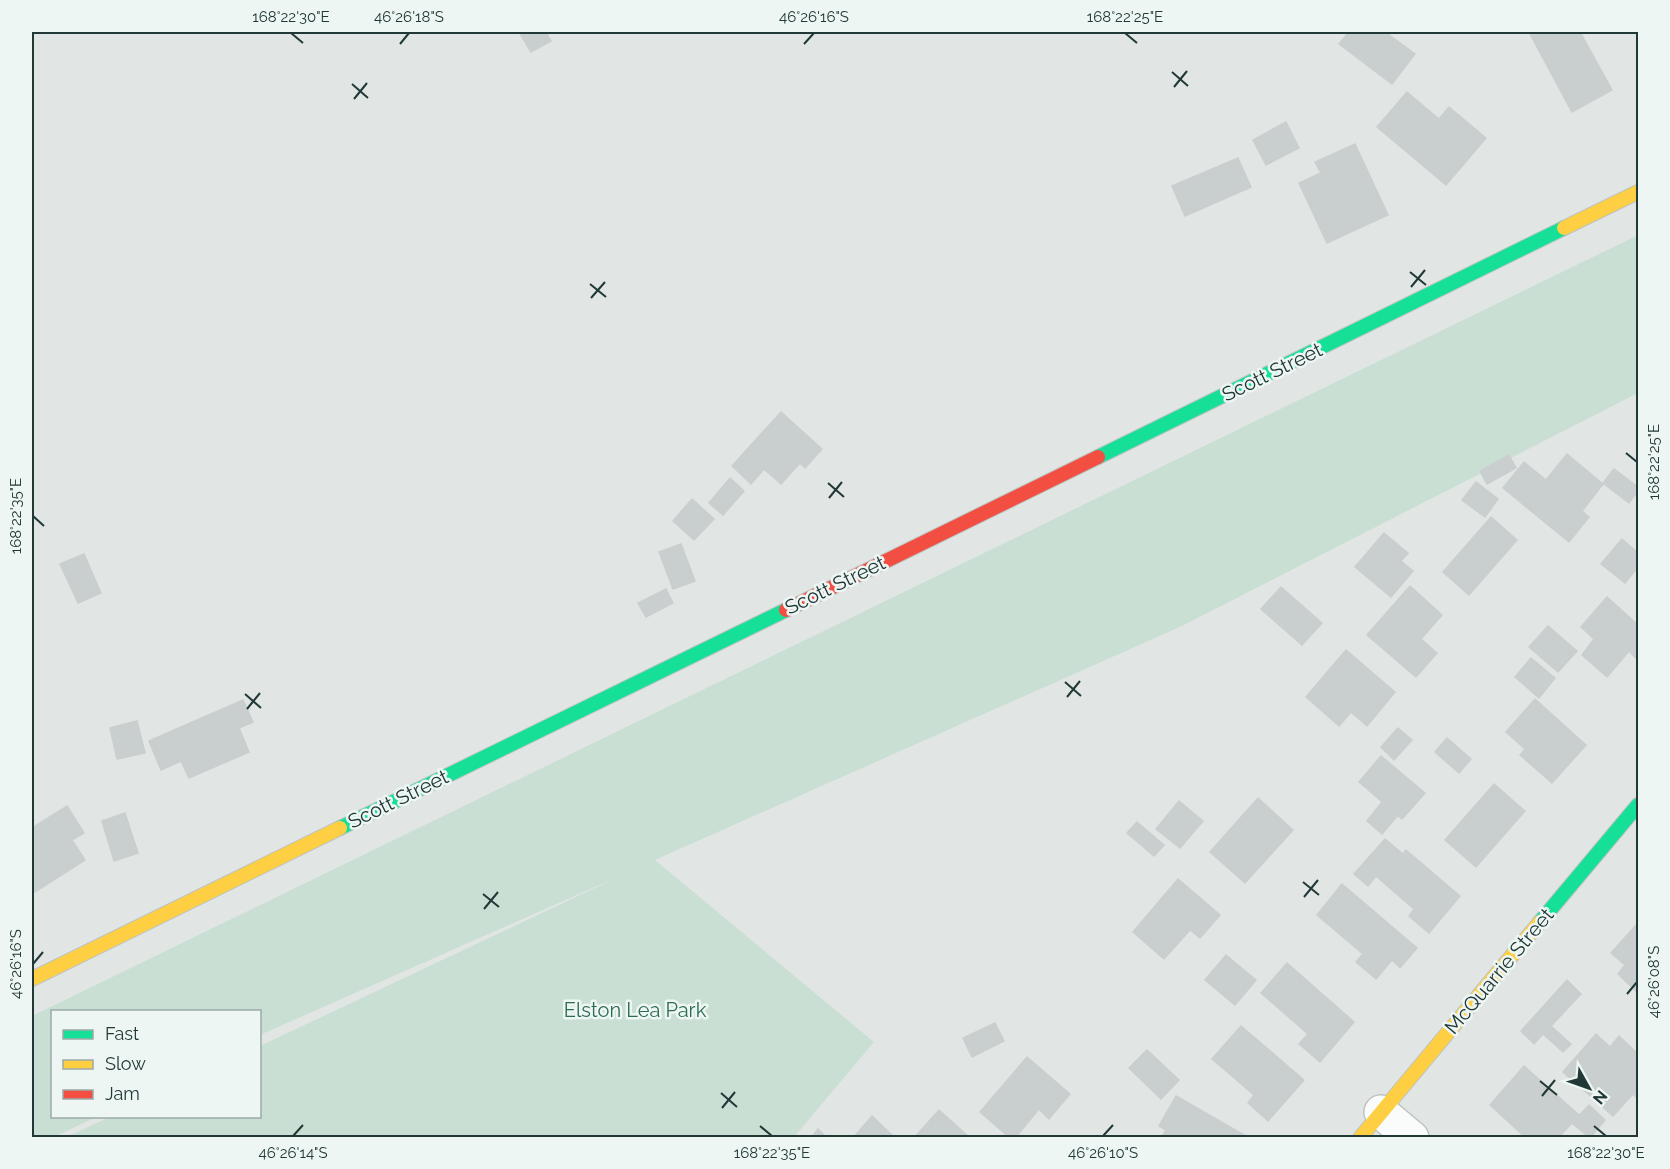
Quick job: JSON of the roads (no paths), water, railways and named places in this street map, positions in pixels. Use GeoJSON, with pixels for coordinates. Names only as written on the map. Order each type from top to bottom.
{"type":"FeatureCollection","features":[{"type":"Feature","properties":{"kind":"main road","name":"Scott Street"},"geometry":{"type":"LineString","coordinates":[[32,978],[1638,192]]}},
{"type":"Feature","properties":{"kind":"main road","name":"McQuarrie Street"},"geometry":{"type":"LineString","coordinates":[[1360,1137],[1638,804]]}},
{"type":"Feature","properties":{"kind":"street"},"geometry":{"type":"LineString","coordinates":[[1382,1112],[1412,1137]]}},
{"type":"Feature","properties":{"kind":"park label","name":"Elston Lea Park"},"geometry":{"type":"Point","coordinates":[635,1010]}}]}
